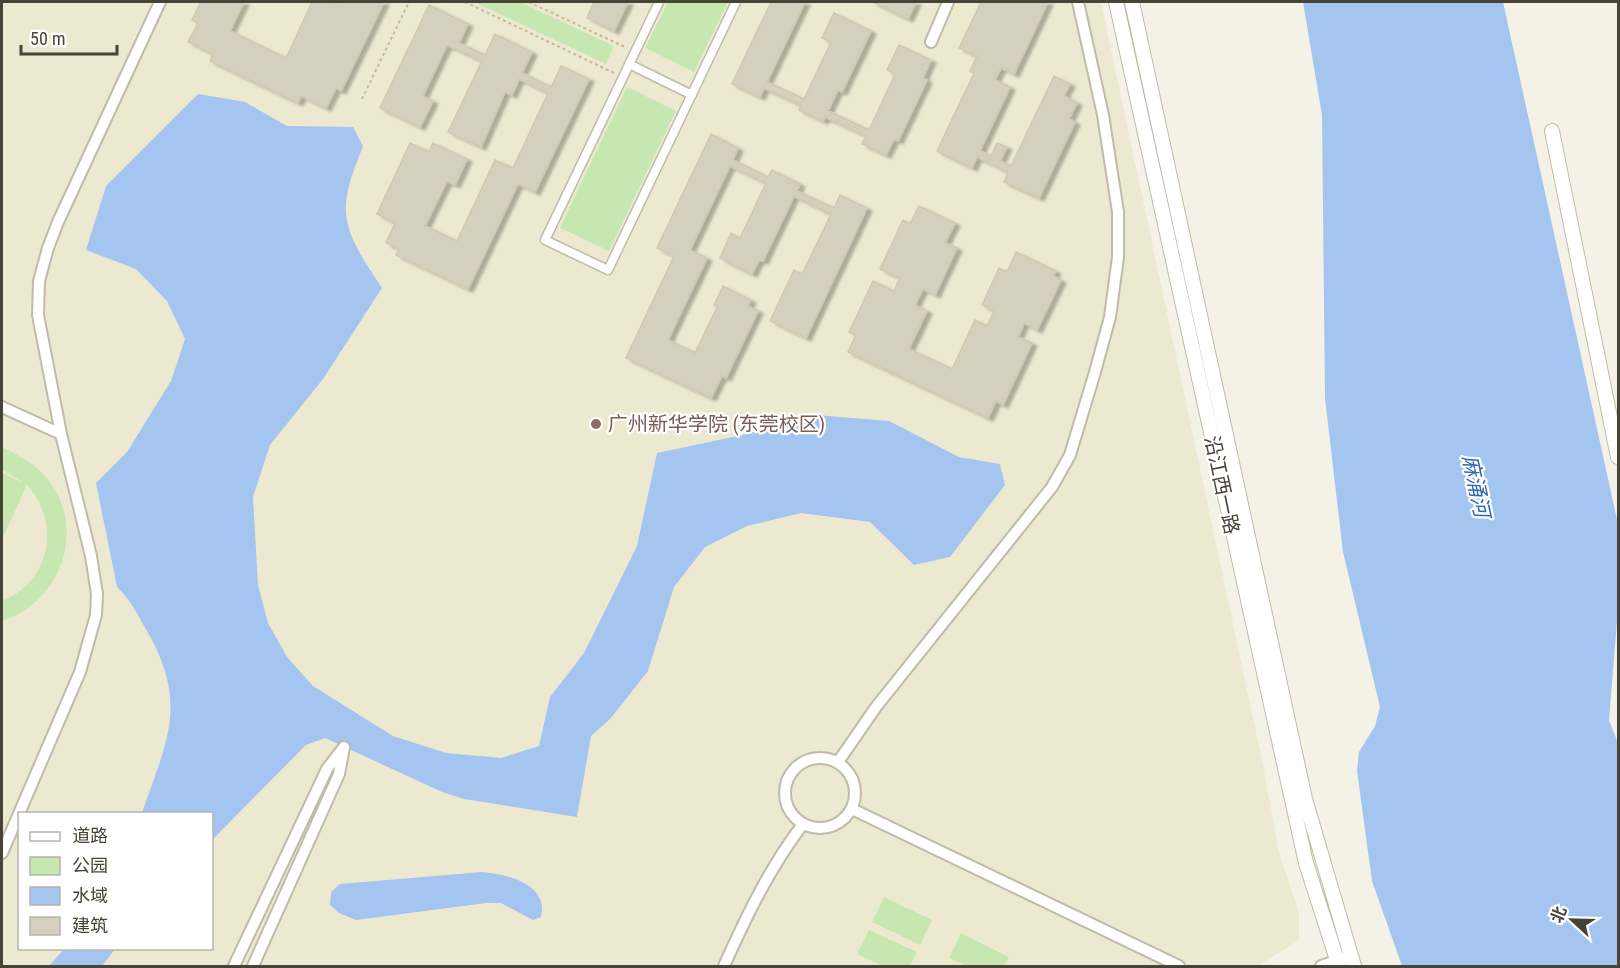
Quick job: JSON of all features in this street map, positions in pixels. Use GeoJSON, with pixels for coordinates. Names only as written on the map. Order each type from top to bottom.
{"type":"FeatureCollection","features":[{"type":"Feature","properties":{"kind":"street"},"geometry":{"type":"LineString","coordinates":[[19,812],[80,672],[96,615],[97,594],[91,556],[61,434],[38,315],[39,281],[58,222],[160,2]]}},
{"type":"Feature","properties":{"kind":"street"},"geometry":{"type":"LineString","coordinates":[[659,2],[545,240],[609,270],[736,2]]}},
{"type":"Feature","properties":{"kind":"street"},"geometry":{"type":"LineString","coordinates":[[931,42],[948,2]]}},
{"type":"Feature","properties":{"kind":"street"},"geometry":{"type":"LineString","coordinates":[[838,762],[883,698],[1052,487],[1070,455],[1110,317],[1118,257],[1118,212],[1105,126],[1078,2]]}},
{"type":"Feature","properties":{"kind":"street","name":"沿江西一路"},"geometry":{"type":"LineString","coordinates":[[1116,2],[1305,863],[1338,964]]}},
{"type":"Feature","properties":{"kind":"street","name":"沿江西一路"},"geometry":{"type":"LineString","coordinates":[[1132,2],[1305,799],[1352,961]]}},
{"type":"Feature","properties":{"kind":"street"},"geometry":{"type":"LineString","coordinates":[[629,64],[692,95]]}},
{"type":"Feature","properties":{"kind":"street"},"geometry":{"type":"LineString","coordinates":[[1552,131],[1618,457]]}},
{"type":"Feature","properties":{"kind":"street"},"geometry":{"type":"LineString","coordinates":[[2,407],[61,434]]}},
{"type":"Feature","properties":{"kind":"street"},"geometry":{"type":"LineString","coordinates":[[234,966],[327,769],[344,747],[339,774],[253,966]]}},
{"type":"Feature","properties":{"kind":"street"},"geometry":{"type":"LineString","coordinates":[[815,758],[838,762],[853,779],[856,794],[852,809],[848,816],[835,826],[819,829],[803,824],[791,813],[785,798],[790,774],[801,764],[815,758]]}},
{"type":"Feature","properties":{"kind":"street"},"geometry":{"type":"LineString","coordinates":[[852,809],[1179,966]]}},
{"type":"Feature","properties":{"kind":"street"},"geometry":{"type":"LineString","coordinates":[[2,852],[18,815]]}},
{"type":"Feature","properties":{"kind":"street"},"geometry":{"type":"LineString","coordinates":[[724,966],[765,883],[784,849],[803,824]]}},
{"type":"Feature","properties":{"kind":"street"},"geometry":{"type":"LineString","coordinates":[[1321,966],[1352,961]]}},
{"type":"Feature","properties":{"kind":"path"},"geometry":{"type":"LineString","coordinates":[[362,99],[409,2]]}},
{"type":"Feature","properties":{"kind":"path"},"geometry":{"type":"LineString","coordinates":[[465,2],[623,77]]}},
{"type":"Feature","properties":{"kind":"path"},"geometry":{"type":"LineString","coordinates":[[529,2],[635,52]]}},
{"type":"Feature","properties":{"kind":"shaded area","name":"广州新华学院 (东莞校区)"},"geometry":{"type":"Polygon","coordinates":[[[2,2],[1101,2],[1263,765],[1279,852],[1299,913],[1299,940],[1258,966],[2,966],[2,2]]]}},
{"type":"Feature","properties":{"kind":"green space"},"geometry":{"type":"Polygon","coordinates":[[[474,2],[520,2],[614,46],[606,64],[474,2]]]}},
{"type":"Feature","properties":{"kind":"green space"},"geometry":{"type":"Polygon","coordinates":[[[668,2],[728,2],[694,72],[645,48],[668,2]]]}},
{"type":"Feature","properties":{"kind":"green space"},"geometry":{"type":"Polygon","coordinates":[[[627,87],[676,111],[609,251],[560,228],[627,87]]]}},
{"type":"Feature","properties":{"kind":"green space"},"geometry":{"type":"Polygon","coordinates":[[[2,447],[28,462],[50,482],[61,502],[66,523],[66,544],[61,564],[52,583],[39,599],[22,612],[2,621],[2,601],[18,592],[31,580],[46,550],[47,533],[45,516],[38,500],[27,485],[2,539],[2,473],[24,483],[2,469],[2,447]]]}},
{"type":"Feature","properties":{"kind":"green space"},"geometry":{"type":"Polygon","coordinates":[[[884,897],[932,920],[920,945],[872,922],[884,897]]]}},
{"type":"Feature","properties":{"kind":"green space"},"geometry":{"type":"Polygon","coordinates":[[[869,930],[917,952],[910,966],[883,966],[857,954],[869,930]]]}},
{"type":"Feature","properties":{"kind":"green space"},"geometry":{"type":"Polygon","coordinates":[[[961,933],[1009,957],[1004,966],[967,966],[949,958],[961,933]]]}},
{"type":"Feature","properties":{"kind":"water","name":"麻涌河"},"geometry":{"type":"Polygon","coordinates":[[[1303,2],[1503,2],[1618,524],[1618,609],[1609,720],[1618,743],[1618,966],[1402,966],[1372,881],[1357,771],[1359,752],[1375,726],[1380,707],[1343,552],[1325,398],[1322,115],[1303,2]]]}},
{"type":"Feature","properties":{"kind":"water"},"geometry":{"type":"Polygon","coordinates":[[[198,94],[245,102],[287,126],[353,127],[363,146],[348,189],[347,220],[355,244],[382,288],[323,379],[270,445],[253,497],[258,585],[268,623],[287,657],[313,686],[393,736],[446,753],[501,758],[539,746],[550,697],[584,653],[637,546],[657,453],[747,434],[816,415],[889,421],[959,457],[1000,464],[1005,485],[950,557],[914,565],[870,522],[801,513],[747,526],[705,547],[674,587],[648,671],[610,719],[591,736],[577,817],[464,799],[442,792],[325,738],[306,745],[213,839],[213,812],[142,812],[165,744],[170,703],[168,682],[148,633],[131,603],[117,587],[96,483],[127,452],[171,381],[185,339],[167,301],[136,269],[86,250],[106,186],[198,94]]]}},
{"type":"Feature","properties":{"kind":"water"},"geometry":{"type":"Polygon","coordinates":[[[482,872],[514,878],[532,889],[539,896],[542,906],[541,917],[533,920],[501,903],[486,903],[356,920],[339,913],[330,905],[331,892],[340,884],[482,872]]]}},
{"type":"Feature","properties":{"kind":"water"},"geometry":{"type":"Polygon","coordinates":[[[63,950],[114,950],[102,966],[49,966],[63,950]]]}},
{"type":"Feature","properties":{"kind":"building"},"geometry":{"type":"Polygon","coordinates":[[[201,2],[244,2],[230,31],[286,58],[312,2],[330,2],[337,5],[338,2],[384,2],[341,91],[336,88],[326,108],[301,96],[298,103],[210,61],[213,54],[188,42],[198,23],[192,20],[201,2]]]}},
{"type":"Feature","properties":{"kind":"building"},"geometry":{"type":"Polygon","coordinates":[[[594,2],[628,2],[614,31],[587,18],[594,2]]]}},
{"type":"Feature","properties":{"kind":"building"},"geometry":{"type":"Polygon","coordinates":[[[771,2],[805,2],[767,82],[804,99],[831,42],[822,38],[834,13],[871,31],[842,92],[838,90],[828,111],[869,130],[895,74],[887,70],[899,45],[931,60],[923,78],[927,80],[898,141],[894,139],[886,155],[862,144],[866,136],[825,117],[823,121],[799,110],[801,105],[764,88],[760,97],[732,84],[771,2]]]}},
{"type":"Feature","properties":{"kind":"building"},"geometry":{"type":"Polygon","coordinates":[[[873,2],[916,2],[908,19],[873,2]]]}},
{"type":"Feature","properties":{"kind":"building"},"geometry":{"type":"Polygon","coordinates":[[[981,2],[1048,2],[1014,74],[1001,68],[995,80],[1010,87],[980,151],[991,156],[997,143],[1007,147],[1000,161],[1011,166],[1054,76],[1070,84],[1064,96],[1077,103],[1069,119],[1075,122],[1039,198],[1004,182],[1008,172],[977,157],[972,168],[937,151],[974,73],[970,71],[977,56],[959,48],[981,2]]]}},
{"type":"Feature","properties":{"kind":"building"},"geometry":{"type":"Polygon","coordinates":[[[429,5],[468,24],[459,43],[485,55],[495,34],[532,52],[522,73],[551,87],[561,66],[589,79],[535,192],[518,184],[468,289],[396,255],[399,249],[386,243],[395,223],[377,214],[410,143],[429,152],[433,143],[467,159],[455,185],[447,181],[425,226],[457,241],[495,160],[513,168],[548,93],[519,79],[512,95],[505,92],[481,147],[448,132],[482,61],[447,45],[423,96],[433,101],[420,127],[380,108],[429,5]]]}},
{"type":"Feature","properties":{"kind":"building"},"geometry":{"type":"Polygon","coordinates":[[[711,134],[738,148],[733,160],[768,177],[772,170],[800,184],[797,191],[834,208],[840,195],[867,208],[806,338],[770,321],[794,270],[802,274],[831,214],[794,196],[763,261],[759,260],[752,274],[720,258],[731,233],[740,238],[766,183],[730,166],[690,250],[707,258],[668,340],[695,353],[717,307],[714,305],[723,286],[751,300],[748,306],[758,311],[726,378],[722,376],[711,398],[626,358],[674,256],[657,248],[711,134]]]}},
{"type":"Feature","properties":{"kind":"building"},"geometry":{"type":"Polygon","coordinates":[[[919,206],[955,223],[945,243],[957,248],[935,295],[923,289],[915,305],[927,311],[909,349],[952,369],[975,320],[987,326],[994,311],[982,305],[999,268],[1007,272],[1016,252],[1056,271],[1053,276],[1061,280],[1037,330],[1024,323],[1018,337],[1032,343],[1003,405],[996,401],[988,418],[848,352],[856,335],[849,332],[873,281],[894,291],[900,278],[880,269],[903,220],[910,224],[919,206]]]}},
{"type":"Feature","properties":{"kind":"place","name":"广州新华学院 (东莞校区)"},"geometry":{"type":"Point","coordinates":[596,424]}}]}
